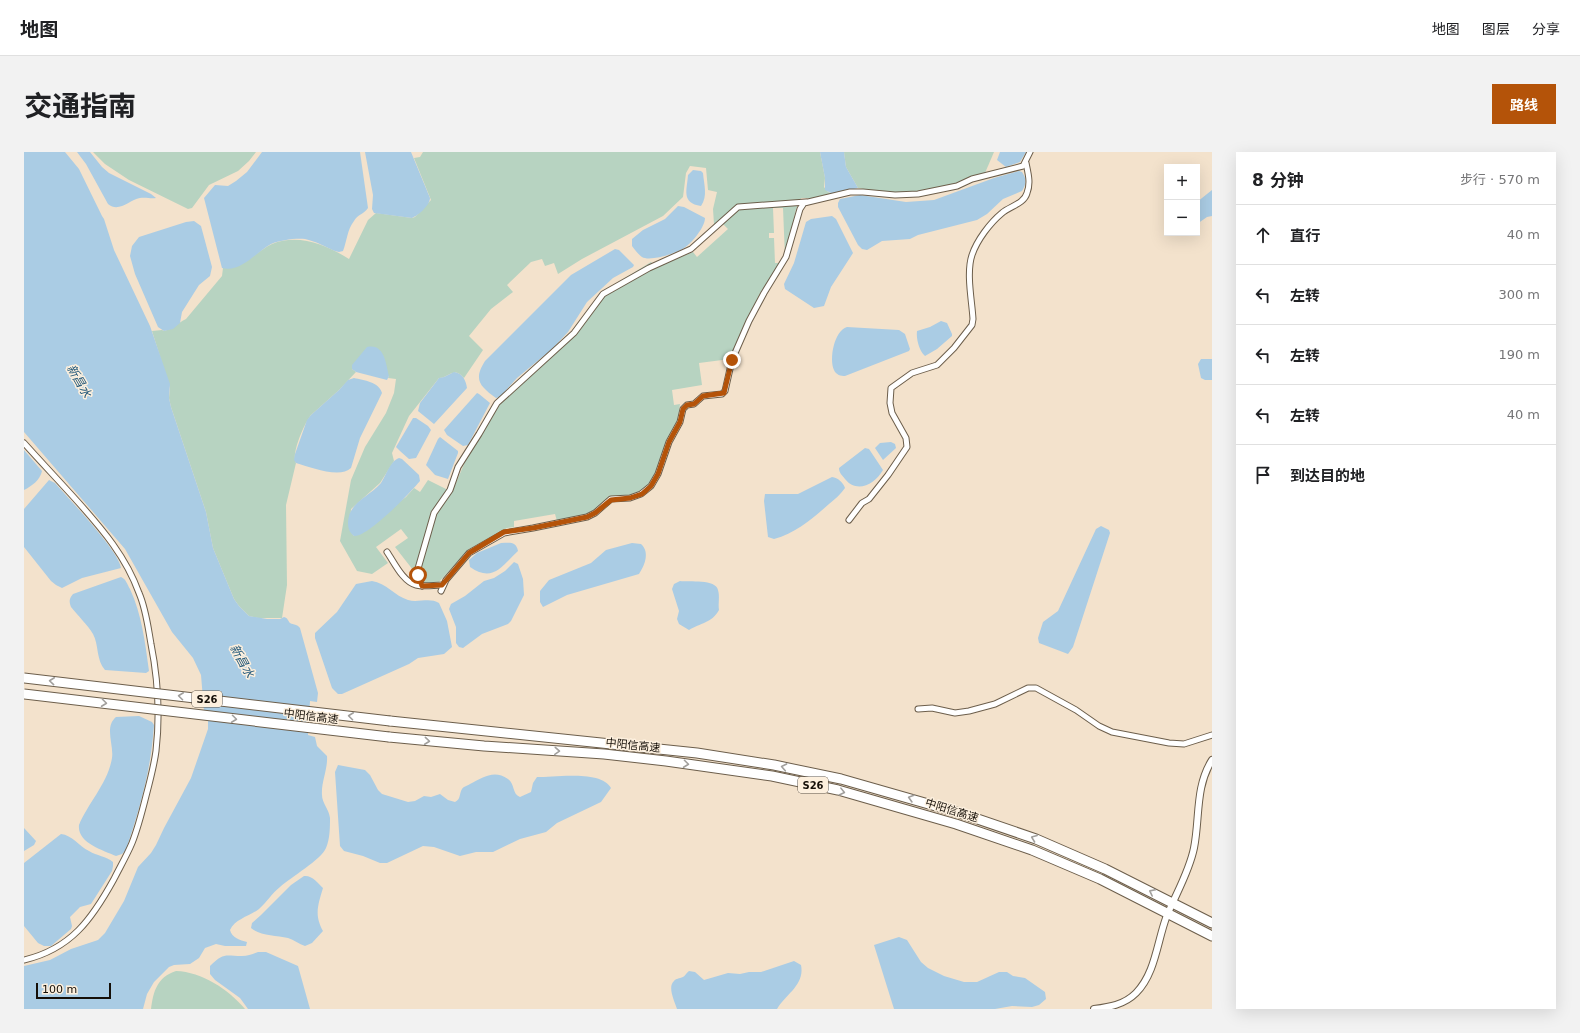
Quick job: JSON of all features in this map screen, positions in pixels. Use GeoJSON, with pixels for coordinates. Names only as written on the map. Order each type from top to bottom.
{"type":"FeatureCollection","features":[{"type":"Feature","properties":{"kind":"highway","name":"中阳信高速"},"geometry":{"type":"LineString","coordinates":[[24,678],[390,721],[667,750],[766,763],[817,774],[914,799],[1012,830],[1085,860],[1212,923]]}},
{"type":"Feature","properties":{"kind":"highway","name":"中阳信高速"},"geometry":{"type":"LineString","coordinates":[[24,694],[388,737],[484,746],[604,754],[750,772],[814,785],[919,812],[1008,841],[1080,870],[1212,936]]}},
{"type":"Feature","properties":{"kind":"street"},"geometry":{"type":"LineString","coordinates":[[849,520],[862,503],[869,499],[884,481],[907,447],[906,438],[892,413],[890,403],[891,388],[897,382],[912,373],[937,365],[954,348],[972,325],[973,319],[970,271],[973,254],[989,227],[998,216],[1026,197],[1029,184],[1026,163],[1030,152]]}},
{"type":"Feature","properties":{"kind":"street"},"geometry":{"type":"LineString","coordinates":[[422,586],[417,572],[434,513],[450,490],[458,467],[497,403],[574,333],[603,294],[649,268],[691,249],[738,207],[806,202],[850,192],[895,195],[918,194],[957,186],[972,179],[1023,166],[1026,163]]}},
{"type":"Feature","properties":{"kind":"street"},"geometry":{"type":"LineString","coordinates":[[387,552],[406,579],[416,585],[442,588],[469,553],[504,532],[533,528],[587,517],[595,513],[611,500],[635,497],[642,494],[651,486],[658,474],[669,442],[680,422],[683,409],[687,405],[694,404],[703,396],[722,394],[725,391],[732,360],[749,321],[764,292],[786,257],[800,209],[806,202]]}},
{"type":"Feature","properties":{"kind":"street"},"geometry":{"type":"LineString","coordinates":[[24,443],[104,532],[118,550],[132,577],[139,592],[145,613],[156,668],[158,728],[154,764],[136,833],[124,860],[103,898],[95,911],[80,928],[58,947],[46,954],[24,960]]}},
{"type":"Feature","properties":{"kind":"street"},"geometry":{"type":"LineString","coordinates":[[918,710],[932,708],[955,713],[962,712],[995,704],[1028,688],[1036,688],[1076,710],[1099,726],[1112,732],[1161,742],[1184,744],[1212,735]]}},
{"type":"Feature","properties":{"kind":"street"},"geometry":{"type":"LineString","coordinates":[[1094,1009],[1121,1004],[1130,998],[1140,988],[1150,970],[1168,914],[1192,858],[1196,838],[1198,803],[1202,781],[1212,760]]}},
{"type":"Feature","properties":{"kind":"green space"},"geometry":{"type":"Polygon","coordinates":[[[93,152],[256,152],[238,171],[209,185],[192,208],[188,209],[129,180],[105,164],[93,152]]]}},
{"type":"Feature","properties":{"kind":"green space"},"geometry":{"type":"Polygon","coordinates":[[[423,152],[820,152],[825,178],[824,187],[828,192],[833,194],[818,198],[801,198],[796,209],[785,257],[783,208],[773,208],[774,233],[769,233],[769,238],[774,238],[775,263],[780,263],[759,295],[730,359],[699,363],[702,385],[672,390],[674,405],[680,404],[677,427],[651,483],[643,491],[634,495],[612,497],[594,510],[584,515],[557,521],[555,514],[514,521],[514,527],[507,528],[469,549],[438,583],[424,584],[395,547],[408,538],[401,529],[376,547],[388,563],[372,574],[357,571],[340,541],[351,480],[365,447],[386,413],[394,393],[396,379],[388,378],[389,376],[352,369],[356,372],[339,390],[311,415],[302,432],[295,453],[296,463],[286,505],[287,585],[282,618],[258,618],[249,616],[234,599],[213,548],[206,512],[171,407],[169,398],[170,388],[152,331],[168,330],[186,319],[222,276],[223,268],[241,264],[272,244],[282,241],[302,240],[322,245],[349,259],[368,220],[376,213],[412,218],[415,217],[431,200],[414,158],[420,157],[423,152]],[[690,166],[686,173],[683,197],[663,216],[582,259],[558,274],[554,263],[545,266],[542,259],[531,262],[507,285],[513,292],[491,309],[469,336],[483,350],[464,378],[455,372],[439,378],[409,416],[392,453],[394,461],[380,483],[351,509],[350,531],[354,536],[406,497],[414,488],[420,492],[428,480],[452,492],[468,455],[499,404],[573,332],[602,292],[651,262],[656,267],[693,252],[697,257],[728,229],[723,224],[714,224],[713,209],[717,192],[708,190],[706,168],[690,166]]]}},
{"type":"Feature","properties":{"kind":"green space"},"geometry":{"type":"Polygon","coordinates":[[[844,152],[994,152],[985,173],[970,179],[954,184],[923,190],[891,192],[858,188],[846,167],[844,152]]]}},
{"type":"Feature","properties":{"kind":"green space"},"geometry":{"type":"Polygon","coordinates":[[[176,971],[186,972],[205,978],[223,988],[245,1009],[151,1009],[153,997],[160,981],[164,977],[176,971]]]}},
{"type":"Feature","properties":{"kind":"water","name":"新昌水"},"geometry":{"type":"Polygon","coordinates":[[[24,152],[65,152],[79,169],[104,219],[114,250],[150,326],[170,384],[169,398],[171,407],[206,512],[213,548],[234,599],[249,616],[267,619],[280,619],[284,617],[290,623],[297,625],[300,628],[318,693],[317,702],[310,701],[308,735],[315,737],[317,746],[327,756],[322,785],[322,795],[330,818],[330,829],[326,848],[323,853],[277,889],[259,909],[239,920],[232,926],[230,930],[231,933],[237,938],[247,942],[246,946],[225,946],[216,944],[205,948],[199,958],[190,964],[174,965],[169,967],[154,982],[147,994],[143,1009],[24,1009],[24,966],[50,960],[71,949],[98,940],[105,933],[124,901],[138,867],[156,845],[191,778],[208,729],[208,720],[204,711],[201,675],[193,658],[172,632],[125,549],[24,432],[24,152]]]}},
{"type":"Feature","properties":{"kind":"water"},"geometry":{"type":"Polygon","coordinates":[[[77,152],[90,152],[109,173],[156,198],[136,199],[120,207],[108,204],[86,164],[77,152]]]}},
{"type":"Feature","properties":{"kind":"water"},"geometry":{"type":"Polygon","coordinates":[[[262,152],[360,152],[368,208],[355,219],[352,224],[348,232],[343,251],[335,251],[305,239],[279,241],[271,244],[242,265],[229,269],[222,268],[204,198],[215,185],[228,186],[236,181],[247,172],[262,152]]]}},
{"type":"Feature","properties":{"kind":"water"},"geometry":{"type":"Polygon","coordinates":[[[365,152],[411,152],[430,198],[430,201],[424,210],[412,218],[374,213],[372,209],[373,195],[365,152]]]}},
{"type":"Feature","properties":{"kind":"water"},"geometry":{"type":"Polygon","coordinates":[[[820,152],[844,152],[846,167],[858,188],[833,194],[825,190],[825,178],[820,152]]]}},
{"type":"Feature","properties":{"kind":"water"},"geometry":{"type":"Polygon","coordinates":[[[1000,152],[1026,152],[1020,162],[1006,167],[997,160],[1000,152]]]}},
{"type":"Feature","properties":{"kind":"water"},"geometry":{"type":"Polygon","coordinates":[[[693,170],[701,171],[703,173],[705,194],[701,206],[690,202],[686,191],[688,175],[693,170]]]}},
{"type":"Feature","properties":{"kind":"water"},"geometry":{"type":"Polygon","coordinates":[[[1019,171],[1024,175],[1025,180],[1022,191],[1003,199],[987,214],[977,220],[918,235],[910,239],[882,241],[867,250],[862,249],[858,245],[838,207],[840,199],[860,195],[906,202],[934,200],[994,178],[1019,171]]]}},
{"type":"Feature","properties":{"kind":"water"},"geometry":{"type":"Polygon","coordinates":[[[1212,190],[1212,216],[1207,217],[1200,222],[1200,200],[1212,190]]]}},
{"type":"Feature","properties":{"kind":"water"},"geometry":{"type":"Polygon","coordinates":[[[678,206],[684,207],[705,218],[703,226],[698,234],[681,250],[657,258],[642,257],[632,246],[632,239],[643,230],[665,219],[678,206]]]}},
{"type":"Feature","properties":{"kind":"water"},"geometry":{"type":"Polygon","coordinates":[[[832,216],[836,219],[853,253],[831,287],[824,306],[814,308],[785,289],[784,284],[794,263],[806,222],[811,219],[832,216]]]}},
{"type":"Feature","properties":{"kind":"water"},"geometry":{"type":"Polygon","coordinates":[[[194,221],[201,226],[212,267],[210,276],[199,285],[182,312],[180,323],[173,329],[164,331],[158,327],[135,274],[130,256],[132,246],[139,237],[186,222],[194,221]]]}},
{"type":"Feature","properties":{"kind":"water"},"geometry":{"type":"Polygon","coordinates":[[[615,249],[619,250],[634,265],[633,267],[613,278],[587,302],[568,332],[552,349],[517,378],[500,397],[496,398],[486,390],[482,386],[479,378],[479,373],[485,361],[571,275],[615,249]]]}},
{"type":"Feature","properties":{"kind":"water"},"geometry":{"type":"Polygon","coordinates":[[[941,321],[947,323],[952,336],[937,349],[925,356],[918,344],[917,331],[930,327],[941,321]]]}},
{"type":"Feature","properties":{"kind":"water"},"geometry":{"type":"Polygon","coordinates":[[[847,327],[899,330],[905,334],[910,349],[909,351],[845,376],[840,375],[834,370],[832,353],[836,339],[847,327]]]}},
{"type":"Feature","properties":{"kind":"water"},"geometry":{"type":"Polygon","coordinates":[[[367,347],[378,348],[384,356],[389,376],[387,380],[356,372],[352,369],[352,365],[367,347]]]}},
{"type":"Feature","properties":{"kind":"water"},"geometry":{"type":"Polygon","coordinates":[[[1201,359],[1212,359],[1212,380],[1205,380],[1201,378],[1198,364],[1201,359]]]}},
{"type":"Feature","properties":{"kind":"water"},"geometry":{"type":"Polygon","coordinates":[[[454,372],[462,376],[465,380],[467,388],[434,424],[418,411],[420,403],[439,378],[454,372]]]}},
{"type":"Feature","properties":{"kind":"water"},"geometry":{"type":"Polygon","coordinates":[[[354,378],[378,386],[382,393],[360,438],[351,468],[346,471],[332,472],[296,463],[294,460],[295,454],[307,420],[348,380],[354,378]]]}},
{"type":"Feature","properties":{"kind":"water"},"geometry":{"type":"Polygon","coordinates":[[[477,393],[490,403],[468,445],[463,446],[447,435],[444,430],[477,393]]]}},
{"type":"Feature","properties":{"kind":"water"},"geometry":{"type":"Polygon","coordinates":[[[413,418],[416,418],[428,426],[431,430],[416,458],[409,459],[396,447],[413,418]]]}},
{"type":"Feature","properties":{"kind":"water"},"geometry":{"type":"Polygon","coordinates":[[[440,437],[458,451],[448,479],[435,475],[426,465],[440,437]]]}},
{"type":"Feature","properties":{"kind":"water"},"geometry":{"type":"Polygon","coordinates":[[[891,442],[895,444],[896,448],[883,460],[875,448],[880,443],[891,442]]]}},
{"type":"Feature","properties":{"kind":"water"},"geometry":{"type":"Polygon","coordinates":[[[865,448],[869,449],[883,470],[871,483],[855,486],[845,479],[840,473],[839,468],[865,448]]]}},
{"type":"Feature","properties":{"kind":"water"},"geometry":{"type":"Polygon","coordinates":[[[24,450],[42,471],[35,482],[24,490],[24,450]]]}},
{"type":"Feature","properties":{"kind":"water"},"geometry":{"type":"Polygon","coordinates":[[[399,458],[419,475],[420,481],[398,504],[369,530],[354,536],[350,531],[348,524],[349,515],[352,509],[360,500],[381,483],[393,462],[399,458]]]}},
{"type":"Feature","properties":{"kind":"water"},"geometry":{"type":"Polygon","coordinates":[[[832,477],[840,481],[845,488],[838,496],[797,529],[774,539],[768,537],[764,501],[765,494],[798,494],[832,477]]]}},
{"type":"Feature","properties":{"kind":"water"},"geometry":{"type":"Polygon","coordinates":[[[49,480],[55,483],[82,512],[112,550],[121,568],[82,578],[62,588],[51,581],[24,547],[24,509],[49,480]]]}},
{"type":"Feature","properties":{"kind":"water"},"geometry":{"type":"Polygon","coordinates":[[[1101,526],[1109,530],[1110,533],[1073,647],[1068,654],[1039,643],[1038,638],[1043,622],[1058,611],[1096,529],[1101,526]]]}},
{"type":"Feature","properties":{"kind":"water"},"geometry":{"type":"Polygon","coordinates":[[[501,543],[514,544],[518,551],[497,571],[491,573],[478,572],[470,567],[469,560],[477,553],[501,543]]]}},
{"type":"Feature","properties":{"kind":"water"},"geometry":{"type":"Polygon","coordinates":[[[632,543],[641,544],[644,547],[646,555],[645,563],[639,574],[567,595],[543,607],[540,602],[540,591],[549,580],[591,563],[606,550],[632,543]]]}},
{"type":"Feature","properties":{"kind":"water"},"geometry":{"type":"Polygon","coordinates":[[[514,562],[518,564],[523,579],[524,595],[511,621],[508,624],[482,634],[463,648],[459,647],[456,643],[456,627],[449,609],[451,604],[465,596],[484,581],[494,578],[505,571],[514,562]]]}},
{"type":"Feature","properties":{"kind":"water"},"geometry":{"type":"Polygon","coordinates":[[[121,577],[125,580],[130,589],[140,619],[149,671],[146,673],[105,670],[100,662],[93,634],[70,605],[70,599],[73,594],[121,577]]]}},
{"type":"Feature","properties":{"kind":"water"},"geometry":{"type":"Polygon","coordinates":[[[372,581],[382,584],[399,596],[408,600],[432,600],[439,603],[447,621],[452,647],[444,654],[418,658],[409,664],[342,694],[338,694],[332,688],[315,638],[315,633],[337,612],[356,584],[372,581]]]}},
{"type":"Feature","properties":{"kind":"water"},"geometry":{"type":"Polygon","coordinates":[[[680,581],[695,581],[712,584],[716,586],[719,593],[719,610],[713,618],[689,630],[679,624],[677,619],[679,611],[672,589],[674,584],[680,581]]]}},
{"type":"Feature","properties":{"kind":"water"},"geometry":{"type":"Polygon","coordinates":[[[139,716],[152,722],[154,725],[148,773],[126,850],[122,854],[116,856],[86,841],[79,831],[79,825],[110,767],[112,758],[110,731],[112,721],[116,717],[139,716]]]}},
{"type":"Feature","properties":{"kind":"water"},"geometry":{"type":"Polygon","coordinates":[[[338,765],[365,770],[382,794],[408,802],[415,801],[424,796],[431,797],[440,794],[448,800],[455,802],[460,796],[464,787],[484,777],[493,775],[503,776],[508,779],[517,796],[520,797],[531,792],[533,783],[537,777],[588,777],[606,782],[611,788],[601,802],[557,823],[546,832],[520,839],[493,852],[476,852],[460,856],[434,847],[423,846],[387,863],[380,863],[363,856],[344,851],[340,846],[335,772],[338,765]]]}},
{"type":"Feature","properties":{"kind":"water"},"geometry":{"type":"Polygon","coordinates":[[[24,828],[36,841],[34,845],[24,851],[24,828]]]}},
{"type":"Feature","properties":{"kind":"water"},"geometry":{"type":"Polygon","coordinates":[[[61,834],[69,836],[92,853],[110,860],[113,862],[113,866],[112,871],[91,904],[80,907],[70,917],[72,926],[71,929],[51,946],[44,946],[38,943],[24,926],[24,863],[61,834]]]}},
{"type":"Feature","properties":{"kind":"water"},"geometry":{"type":"Polygon","coordinates":[[[304,876],[312,878],[323,888],[318,905],[318,920],[323,931],[312,943],[305,946],[288,938],[259,933],[251,928],[252,923],[291,885],[304,876]]]}},
{"type":"Feature","properties":{"kind":"water"},"geometry":{"type":"Polygon","coordinates":[[[899,937],[907,940],[921,962],[928,968],[944,976],[964,982],[977,982],[999,972],[1007,972],[1013,976],[1025,978],[1045,992],[1046,999],[1039,1005],[1032,1007],[1012,1006],[995,1009],[894,1009],[874,945],[899,937]]]}},
{"type":"Feature","properties":{"kind":"water"},"geometry":{"type":"Polygon","coordinates":[[[258,952],[266,952],[298,966],[310,1009],[248,1009],[240,998],[215,980],[210,974],[210,966],[222,957],[228,955],[246,956],[258,952]]]}},
{"type":"Feature","properties":{"kind":"water"},"geometry":{"type":"Polygon","coordinates":[[[794,961],[801,965],[798,984],[777,1009],[677,1009],[673,999],[671,991],[672,984],[676,979],[684,977],[689,971],[695,972],[704,980],[728,973],[740,974],[761,972],[794,961]]]}},
{"type":"Feature","properties":{"kind":"route"},"geometry":{"type":"LineString","coordinates":[[418,575],[422,586],[442,585],[472,550],[504,532],[533,528],[587,517],[615,498],[630,498],[642,494],[651,486],[658,474],[669,442],[680,422],[683,409],[687,405],[694,404],[703,396],[724,393],[732,360]]}}]}
